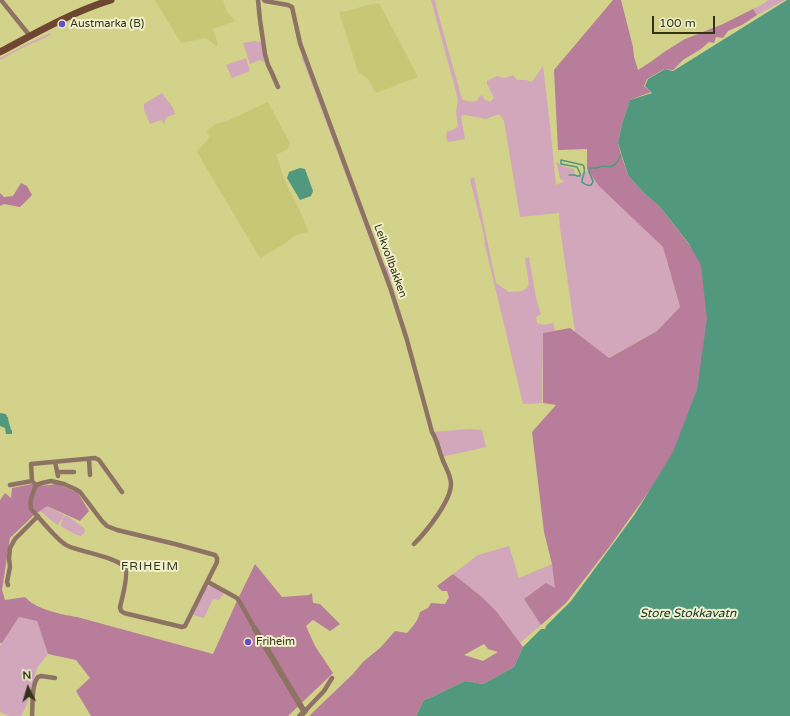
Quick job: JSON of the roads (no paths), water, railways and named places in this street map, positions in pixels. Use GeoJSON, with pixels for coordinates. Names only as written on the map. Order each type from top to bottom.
{"type":"FeatureCollection","features":[{"type":"Feature","properties":{"kind":"main road"},"geometry":{"type":"LineString","coordinates":[[0,52],[59,21],[111,0]]}},
{"type":"Feature","properties":{"kind":"street"},"geometry":{"type":"LineString","coordinates":[[1,0],[30,36]]}},
{"type":"Feature","properties":{"kind":"street"},"geometry":{"type":"LineString","coordinates":[[258,0],[265,54],[268,65],[278,87]]}},
{"type":"Feature","properties":{"kind":"street","name":"Leikvollbakken"},"geometry":{"type":"LineString","coordinates":[[264,0],[292,7],[300,43],[390,287],[407,340],[432,432],[437,441],[441,457],[450,477],[451,485],[449,493],[441,510],[422,536],[414,544]]}},
{"type":"Feature","properties":{"kind":"street"},"geometry":{"type":"LineString","coordinates":[[36,485],[32,481],[31,464],[95,458],[99,460],[122,492]]}},
{"type":"Feature","properties":{"kind":"street"},"geometry":{"type":"LineString","coordinates":[[89,459],[90,475]]}},
{"type":"Feature","properties":{"kind":"street"},"geometry":{"type":"LineString","coordinates":[[55,462],[57,474],[74,472]]}},
{"type":"Feature","properties":{"kind":"street"},"geometry":{"type":"LineString","coordinates":[[10,485],[32,481]]}},
{"type":"Feature","properties":{"kind":"street"},"geometry":{"type":"LineString","coordinates":[[42,482],[51,482],[64,484],[75,489],[80,492],[107,526],[117,530],[214,555],[217,558],[217,562],[185,626],[182,627],[121,611],[120,607],[127,573],[123,564],[115,560],[66,545],[56,537],[32,509],[30,504],[36,485],[42,482]]}},
{"type":"Feature","properties":{"kind":"street"},"geometry":{"type":"LineString","coordinates":[[8,585],[10,548],[15,539],[38,516]]}},
{"type":"Feature","properties":{"kind":"street"},"geometry":{"type":"LineString","coordinates":[[208,582],[237,598],[305,711]]}},
{"type":"Feature","properties":{"kind":"street"},"geometry":{"type":"LineString","coordinates":[[32,716],[34,686],[36,679],[41,676],[55,678]]}},
{"type":"Feature","properties":{"kind":"street"},"geometry":{"type":"LineString","coordinates":[[300,716],[324,691],[332,678]]}},
{"type":"Feature","properties":{"kind":"water","name":"Store Stokkavatn"},"geometry":{"type":"Polygon","coordinates":[[[787,0],[790,0],[790,716],[416,716],[424,700],[465,681],[483,684],[514,667],[523,647],[541,629],[545,629],[546,626],[571,601],[635,514],[673,452],[697,389],[707,319],[701,265],[689,244],[661,208],[643,192],[628,175],[618,143],[622,124],[630,100],[652,93],[645,86],[648,79],[665,69],[673,71],[787,0]]]}},
{"type":"Feature","properties":{"kind":"water"},"geometry":{"type":"Polygon","coordinates":[[[300,168],[305,169],[313,191],[311,196],[300,200],[287,178],[289,172],[300,168]]]}},
{"type":"Feature","properties":{"kind":"water"},"geometry":{"type":"Polygon","coordinates":[[[0,413],[6,414],[8,417],[12,434],[6,434],[5,428],[0,426],[0,413]]]}},
{"type":"Feature","properties":{"kind":"waterway"},"geometry":{"type":"LineString","coordinates":[[569,175],[580,176],[580,173],[577,167],[561,164],[561,160],[583,165],[585,171],[582,182],[586,185],[591,185],[593,182],[589,171],[590,168],[603,166],[610,167],[616,164],[621,155]]}},
{"type":"Feature","properties":{"kind":"place","name":"Austmarka (B)"},"geometry":{"type":"Point","coordinates":[62,24]}},
{"type":"Feature","properties":{"kind":"place","name":"Friheim"},"geometry":{"type":"Point","coordinates":[248,642]}},
{"type":"Feature","properties":{"kind":"district","name":"FRIHEIM"},"geometry":{"type":"Point","coordinates":[150,567]}}]}
